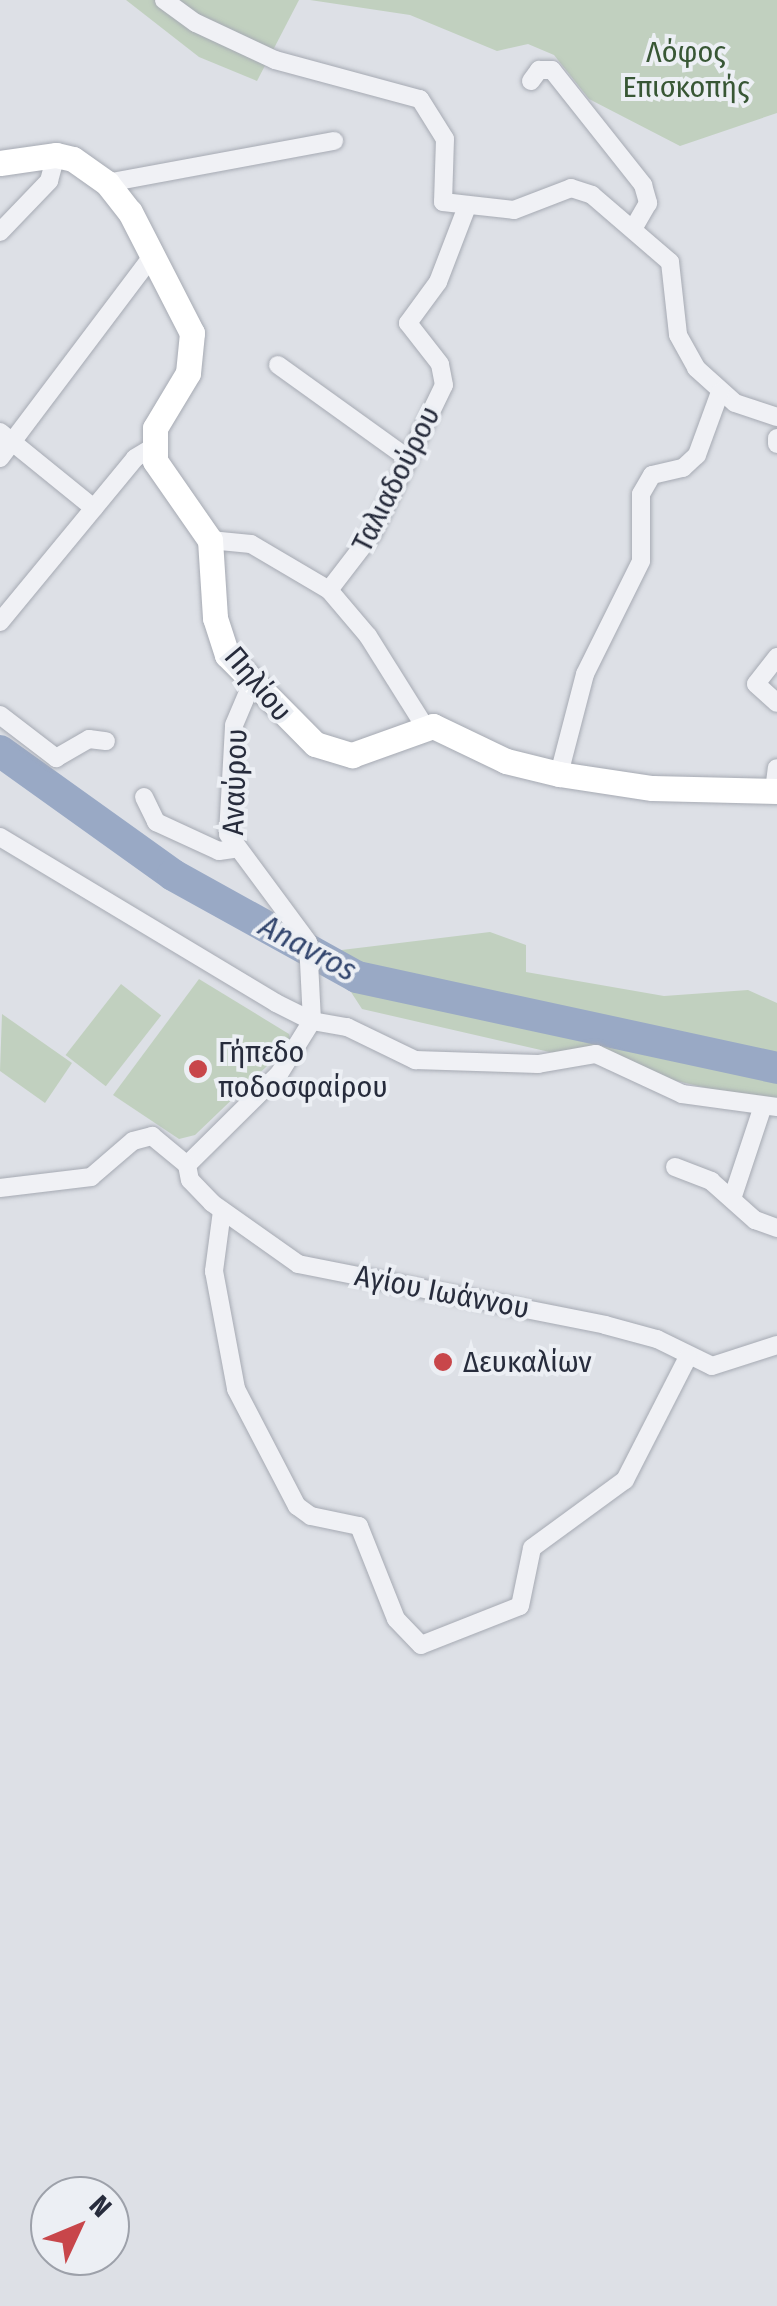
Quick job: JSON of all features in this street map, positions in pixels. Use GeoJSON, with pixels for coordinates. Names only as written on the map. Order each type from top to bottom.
{"type":"FeatureCollection","features":[{"type":"Feature","properties":{"kind":"main road"},"geometry":{"type":"LineString","coordinates":[[0,163],[56,154],[108,182],[153,256],[187,318],[194,346],[153,447],[166,480],[210,540]]}},
{"type":"Feature","properties":{"kind":"main road","name":"Πηλίου"},"geometry":{"type":"LineString","coordinates":[[210,540],[219,636],[251,685],[315,744],[341,754],[426,727]]}},
{"type":"Feature","properties":{"kind":"main road"},"geometry":{"type":"LineString","coordinates":[[426,727],[506,761],[559,774],[662,789],[776,783]]}},
{"type":"Feature","properties":{"kind":"street"},"geometry":{"type":"LineString","coordinates":[[164,0],[196,23],[275,60],[420,100],[445,138],[440,198],[466,209],[514,210],[578,188],[634,227],[670,262],[680,342],[720,392],[777,417]]}},
{"type":"Feature","properties":{"kind":"street"},"geometry":{"type":"LineString","coordinates":[[532,82],[540,70],[552,70],[643,184],[648,203],[634,227]]}},
{"type":"Feature","properties":{"kind":"street"},"geometry":{"type":"LineString","coordinates":[[108,182],[334,141]]}},
{"type":"Feature","properties":{"kind":"street"},"geometry":{"type":"LineString","coordinates":[[0,232],[49,181],[56,154]]}},
{"type":"Feature","properties":{"kind":"street","name":"Ταλιαδούρου"},"geometry":{"type":"LineString","coordinates":[[329,590],[372,534],[445,374],[408,323],[438,282],[466,209]]}},
{"type":"Feature","properties":{"kind":"street"},"geometry":{"type":"LineString","coordinates":[[0,458],[6,437],[153,256]]}},
{"type":"Feature","properties":{"kind":"street"},"geometry":{"type":"LineString","coordinates":[[278,365],[409,459]]}},
{"type":"Feature","properties":{"kind":"street"},"geometry":{"type":"LineString","coordinates":[[559,774],[585,674],[641,561],[637,510],[643,488],[658,471],[683,468],[697,454],[720,392]]}},
{"type":"Feature","properties":{"kind":"street"},"geometry":{"type":"LineString","coordinates":[[6,437],[94,508]]}},
{"type":"Feature","properties":{"kind":"street"},"geometry":{"type":"LineString","coordinates":[[0,622],[135,458],[153,447]]}},
{"type":"Feature","properties":{"kind":"street"},"geometry":{"type":"LineString","coordinates":[[210,540],[250,544],[329,590],[368,636],[426,727]]}},
{"type":"Feature","properties":{"kind":"street"},"geometry":{"type":"LineString","coordinates":[[777,657],[756,681],[777,703]]}},
{"type":"Feature","properties":{"kind":"street","name":"Αναύρου"},"geometry":{"type":"LineString","coordinates":[[251,685],[234,726],[228,834],[234,849],[294,915],[308,942],[312,1021]]}},
{"type":"Feature","properties":{"kind":"street"},"geometry":{"type":"LineString","coordinates":[[0,715],[56,758],[90,739],[106,742]]}},
{"type":"Feature","properties":{"kind":"street"},"geometry":{"type":"LineString","coordinates":[[144,798],[146,814],[164,827],[219,851],[234,849]]}},
{"type":"Feature","properties":{"kind":"street"},"geometry":{"type":"LineString","coordinates":[[0,837],[312,1021],[347,1027],[414,1060],[538,1064],[596,1054],[682,1094],[770,1106],[732,1199]]}},
{"type":"Feature","properties":{"kind":"street"},"geometry":{"type":"LineString","coordinates":[[187,1164],[278,1074],[312,1021]]}},
{"type":"Feature","properties":{"kind":"street","name":"Αγίου Ιωάννου"},"geometry":{"type":"LineString","coordinates":[[0,1188],[91,1177],[146,1135],[187,1164],[190,1180],[222,1211],[298,1264],[605,1325],[658,1339],[688,1357],[727,1365],[777,1346]]}},
{"type":"Feature","properties":{"kind":"street"},"geometry":{"type":"LineString","coordinates":[[675,1167],[711,1181],[754,1220],[777,1228]]}},
{"type":"Feature","properties":{"kind":"street"},"geometry":{"type":"LineString","coordinates":[[222,1211],[214,1270],[236,1388],[297,1506],[311,1516],[359,1526],[396,1619],[421,1645],[520,1606],[532,1548],[625,1480],[688,1357]]}},
{"type":"Feature","properties":{"kind":"green space"},"geometry":{"type":"Polygon","coordinates":[[[126,0],[299,0],[257,81],[199,57],[126,0]]]}},
{"type":"Feature","properties":{"kind":"green space","name":"Λόφος Επισκοπής"},"geometry":{"type":"Polygon","coordinates":[[[310,0],[777,0],[777,113],[680,146],[589,99],[554,55],[528,44],[497,51],[410,15],[310,0]]]}},
{"type":"Feature","properties":{"kind":"green space"},"geometry":{"type":"Polygon","coordinates":[[[490,932],[526,945],[526,972],[664,996],[748,990],[777,1003],[777,1104],[362,1009],[325,952],[490,932]]]}},
{"type":"Feature","properties":{"kind":"green space","name":"Γήπεδο ποδοσφαίρου"},"geometry":{"type":"Polygon","coordinates":[[[199,979],[289,1034],[291,1043],[195,1135],[179,1139],[113,1095],[199,979]]]}},
{"type":"Feature","properties":{"kind":"green space"},"geometry":{"type":"Polygon","coordinates":[[[121,984],[161,1015],[106,1086],[66,1055],[121,984]]]}},
{"type":"Feature","properties":{"kind":"green space"},"geometry":{"type":"Polygon","coordinates":[[[2,1014],[72,1063],[45,1103],[0,1071],[2,1014]]]}},
{"type":"Feature","properties":{"kind":"waterway","name":"Anavros"},"geometry":{"type":"LineString","coordinates":[[0,751],[173,875],[357,977],[777,1068]]}},
{"type":"Feature","properties":{"kind":"place","name":"Γήπεδο ποδοσφαίρου"},"geometry":{"type":"Point","coordinates":[198,1069]}},
{"type":"Feature","properties":{"kind":"place","name":"Δευκαλίων"},"geometry":{"type":"Point","coordinates":[443,1362]}}]}
